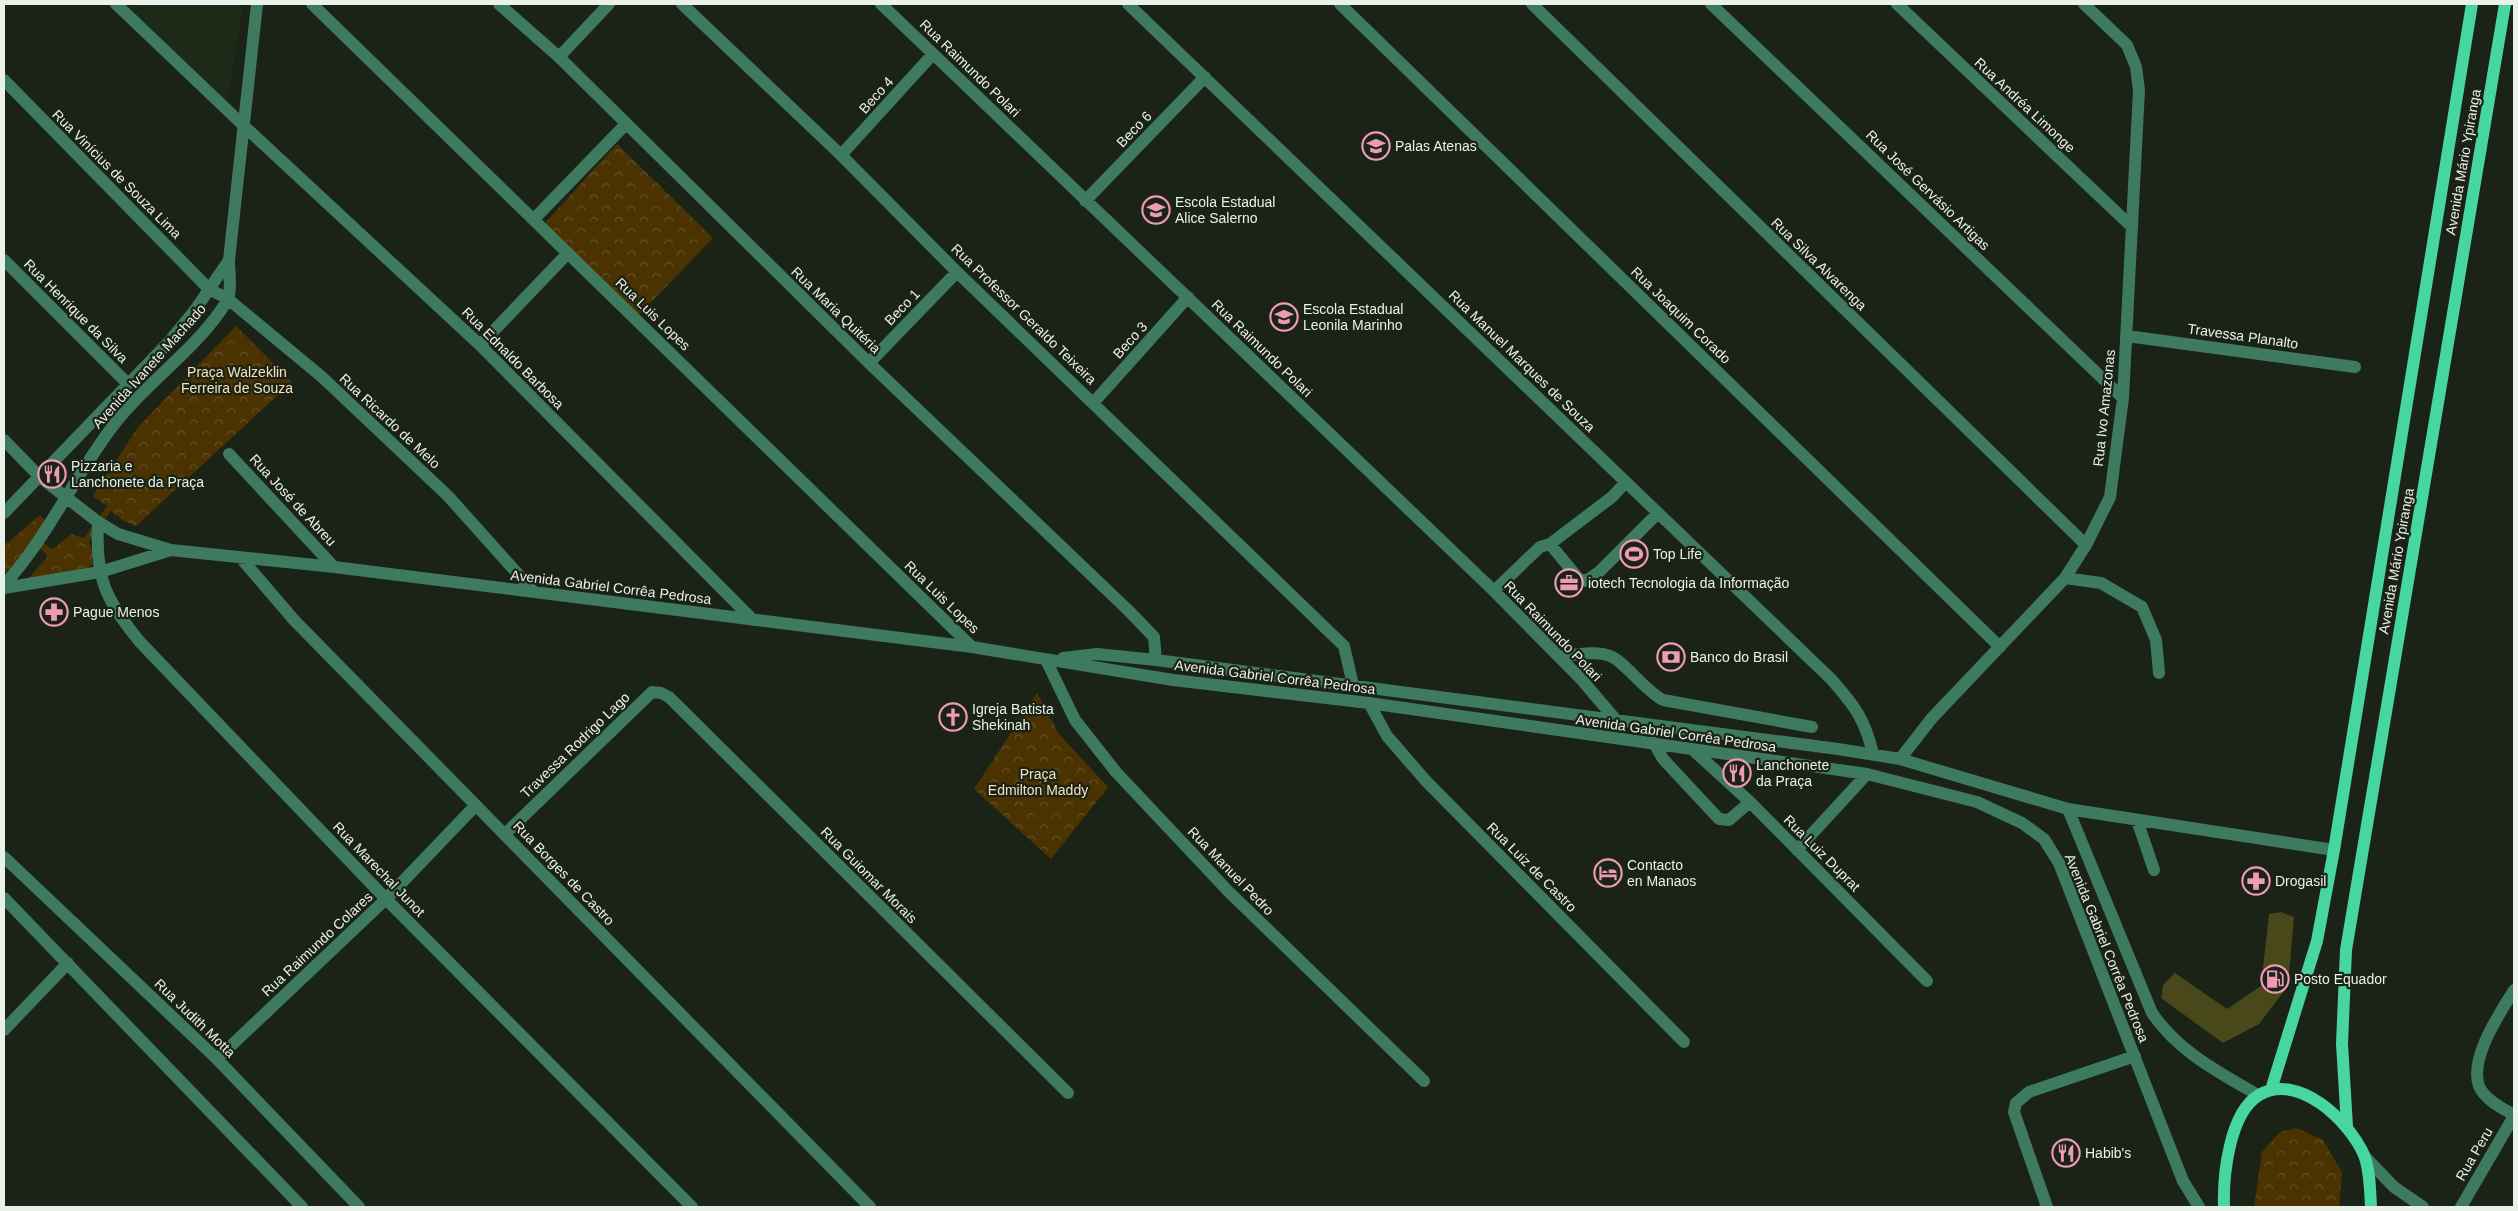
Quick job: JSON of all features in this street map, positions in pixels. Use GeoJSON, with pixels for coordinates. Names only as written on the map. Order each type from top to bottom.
{"type":"FeatureCollection","features":[{"type":"Feature","properties":{"kind":"main road","name":"Avenida Mário Ypiranga"},"geometry":{"type":"LineString","coordinates":[[2271,1090],[2317,941],[2334,850],[2472,4]]}},
{"type":"Feature","properties":{"kind":"main road","name":"Avenida Mário Ypiranga"},"geometry":{"type":"LineString","coordinates":[[2348,1126],[2342,1044],[2346,950],[2505,4]]}},
{"type":"Feature","properties":{"kind":"main road"},"geometry":{"type":"LineString","coordinates":[[2224,1207],[2227,1159],[2232,1137],[2239,1119],[2258,1095],[2271,1090],[2287,1089],[2304,1094],[2320,1102],[2348,1126],[2365,1157],[2371,1207]]}},
{"type":"Feature","properties":{"kind":"street","name":"Rua Ednaldo Barbosa"},"geometry":{"type":"LineString","coordinates":[[116,4],[244,126],[480,345],[753,620]]}},
{"type":"Feature","properties":{"kind":"street","name":"Avenida Ivanete Machado"},"geometry":{"type":"LineString","coordinates":[[4,587],[41,540],[103,439],[120,416],[207,327],[228,299],[229,260],[257,4]]}},
{"type":"Feature","properties":{"kind":"street","name":"Rua Luis Lopes"},"geometry":{"type":"LineString","coordinates":[[312,4],[534,218],[972,647]]}},
{"type":"Feature","properties":{"kind":"street","name":"Rua Maria Quitéria"},"geometry":{"type":"LineString","coordinates":[[500,4],[559,57],[869,363],[1154,637],[1156,660]]}},
{"type":"Feature","properties":{"kind":"street"},"geometry":{"type":"LineString","coordinates":[[559,57],[609,4]]}},
{"type":"Feature","properties":{"kind":"street","name":"Rua Professor Geraldo Teixeira"},"geometry":{"type":"LineString","coordinates":[[682,4],[841,155],[957,272],[1094,402],[1344,646],[1352,686]]}},
{"type":"Feature","properties":{"kind":"street","name":"Rua Raimundo Polari"},"geometry":{"type":"LineString","coordinates":[[881,4],[1494,591],[1560,657],[1616,720]]}},
{"type":"Feature","properties":{"kind":"street","name":"Rua Manuel Marques de Souza"},"geometry":{"type":"LineString","coordinates":[[1128,4],[1846,696],[1868,730],[1873,754]]}},
{"type":"Feature","properties":{"kind":"street","name":"Rua Joaquim Corado"},"geometry":{"type":"LineString","coordinates":[[1340,4],[2000,647]]}},
{"type":"Feature","properties":{"kind":"street","name":"Rua Silva Alvarenga"},"geometry":{"type":"LineString","coordinates":[[1532,4],[2086,545]]}},
{"type":"Feature","properties":{"kind":"street","name":"Rua José Gervásio Artigas"},"geometry":{"type":"LineString","coordinates":[[1711,4],[2123,398]]}},
{"type":"Feature","properties":{"kind":"street","name":"Rua Andréa Limonge"},"geometry":{"type":"LineString","coordinates":[[1897,4],[2132,227]]}},
{"type":"Feature","properties":{"kind":"street","name":"Rua Ivo Amazonas"},"geometry":{"type":"LineString","coordinates":[[1900,759],[1932,718],[2065,578],[2086,545],[2110,497],[2123,398],[2139,90],[2136,67],[2127,45],[2084,4]]}},
{"type":"Feature","properties":{"kind":"street","name":"Beco 4"},"geometry":{"type":"LineString","coordinates":[[841,155],[933,54]]}},
{"type":"Feature","properties":{"kind":"street","name":"Beco 6"},"geometry":{"type":"LineString","coordinates":[[1085,201],[1205,77]]}},
{"type":"Feature","properties":{"kind":"street","name":"Rua Vinícius de Souza Lima"},"geometry":{"type":"LineString","coordinates":[[4,80],[209,288]]}},
{"type":"Feature","properties":{"kind":"street"},"geometry":{"type":"LineString","coordinates":[[534,218],[625,124]]}},
{"type":"Feature","properties":{"kind":"street"},"geometry":{"type":"LineString","coordinates":[[480,345],[568,253]]}},
{"type":"Feature","properties":{"kind":"street","name":"Rua Henrique da Silva"},"geometry":{"type":"LineString","coordinates":[[4,260],[128,384]]}},
{"type":"Feature","properties":{"kind":"street","name":"Avenida Ivanete Machado"},"geometry":{"type":"LineString","coordinates":[[4,513],[168,343],[229,260]]}},
{"type":"Feature","properties":{"kind":"street","name":"Beco 1"},"geometry":{"type":"LineString","coordinates":[[869,363],[957,272]]}},
{"type":"Feature","properties":{"kind":"street","name":"Rua Ricardo de Melo"},"geometry":{"type":"LineString","coordinates":[[209,288],[228,299],[322,377],[448,496],[534,592]]}},
{"type":"Feature","properties":{"kind":"street","name":"Beco 3"},"geometry":{"type":"LineString","coordinates":[[1094,402],[1188,297]]}},
{"type":"Feature","properties":{"kind":"street","name":"Travessa Planalto"},"geometry":{"type":"LineString","coordinates":[[2126,336],[2355,367]]}},
{"type":"Feature","properties":{"kind":"street","name":"Avenida Gabriel Corrêa Pedrosa"},"geometry":{"type":"LineString","coordinates":[[4,440],[40,477],[98,522],[118,534],[172,550],[334,567],[972,647],[1173,680],[1369,704],[1613,740],[1654,743],[1867,774],[1977,802],[2022,824],[2044,840],[2059,863],[2183,1181],[2196,1207]]}},
{"type":"Feature","properties":{"kind":"street","name":"Rua José de Abreu"},"geometry":{"type":"LineString","coordinates":[[229,454],[334,567]]}},
{"type":"Feature","properties":{"kind":"street"},"geometry":{"type":"LineString","coordinates":[[1494,591],[1540,547],[1550,544],[1612,497],[1626,482]]}},
{"type":"Feature","properties":{"kind":"street"},"geometry":{"type":"LineString","coordinates":[[1550,544],[1578,578],[1586,581],[1599,572],[1658,513]]}},
{"type":"Feature","properties":{"kind":"street","name":"Rua Marechal Junot"},"geometry":{"type":"LineString","coordinates":[[98,522],[97,548],[104,590],[115,611],[140,642],[386,899],[692,1207]]}},
{"type":"Feature","properties":{"kind":"street","name":"Avenida Gabriel Corrêa Pedrosa"},"geometry":{"type":"LineString","coordinates":[[4,587],[100,572],[172,550]]}},
{"type":"Feature","properties":{"kind":"street","name":"Rua Borges de Castro"},"geometry":{"type":"LineString","coordinates":[[240,557],[294,620],[870,1207]]}},
{"type":"Feature","properties":{"kind":"street"},"geometry":{"type":"LineString","coordinates":[[2065,578],[2101,583],[2142,607],[2156,640],[2159,673]]}},
{"type":"Feature","properties":{"kind":"street"},"geometry":{"type":"LineString","coordinates":[[1560,657],[1596,653],[1611,656],[1652,694],[1663,700],[1812,727]]}},
{"type":"Feature","properties":{"kind":"street","name":"Avenida Gabriel Corrêa Pedrosa"},"geometry":{"type":"LineString","coordinates":[[1046,660],[1097,654],[1156,660],[1873,754],[1900,759],[2068,809],[2334,850]]}},
{"type":"Feature","properties":{"kind":"street","name":"Rua Manuel Pedro"},"geometry":{"type":"LineString","coordinates":[[1046,660],[1075,720],[1116,772],[1228,891],[1424,1081]]}},
{"type":"Feature","properties":{"kind":"street","name":"Rua Guiomar Morais"},"geometry":{"type":"LineString","coordinates":[[645,699],[652,692],[661,692],[669,697],[1068,1093]]}},
{"type":"Feature","properties":{"kind":"street","name":"Travessa Rodrigo Lago"},"geometry":{"type":"LineString","coordinates":[[505,834],[645,699]]}},
{"type":"Feature","properties":{"kind":"street","name":"Rua Luiz de Castro"},"geometry":{"type":"LineString","coordinates":[[1369,704],[1388,736],[1426,781],[1684,1042]]}},
{"type":"Feature","properties":{"kind":"street"},"geometry":{"type":"LineString","coordinates":[[1654,743],[1663,760],[1719,819],[1729,820],[1750,802]]}},
{"type":"Feature","properties":{"kind":"street","name":"Rua Luiz Duprat"},"geometry":{"type":"LineString","coordinates":[[1692,750],[1750,802],[1927,981]]}},
{"type":"Feature","properties":{"kind":"street"},"geometry":{"type":"LineString","coordinates":[[1797,850],[1867,774]]}},
{"type":"Feature","properties":{"kind":"street","name":"Rua Raimundo Colares"},"geometry":{"type":"LineString","coordinates":[[217,1059],[386,899],[476,805]]}},
{"type":"Feature","properties":{"kind":"street","name":"Avenida Gabriel Corrêa Pedrosa"},"geometry":{"type":"LineString","coordinates":[[2068,809],[2152,1013],[2166,1034],[2188,1054],[2258,1095]]}},
{"type":"Feature","properties":{"kind":"street"},"geometry":{"type":"LineString","coordinates":[[2137,820],[2154,870]]}},
{"type":"Feature","properties":{"kind":"street","name":"Rua Judith Motta"},"geometry":{"type":"LineString","coordinates":[[4,857],[217,1059],[359,1207]]}},
{"type":"Feature","properties":{"kind":"street"},"geometry":{"type":"LineString","coordinates":[[4,898],[302,1207]]}},
{"type":"Feature","properties":{"kind":"street"},"geometry":{"type":"LineString","coordinates":[[4,1030],[68,963]]}},
{"type":"Feature","properties":{"kind":"street"},"geometry":{"type":"LineString","coordinates":[[2514,990],[2492,1027],[2477,1067],[2480,1086],[2494,1103],[2514,1116]]}},
{"type":"Feature","properties":{"kind":"street"},"geometry":{"type":"LineString","coordinates":[[2047,1207],[2014,1112],[2016,1103],[2029,1092],[2135,1056]]}},
{"type":"Feature","properties":{"kind":"street","name":"Rua Peru"},"geometry":{"type":"LineString","coordinates":[[2461,1207],[2514,1116]]}},
{"type":"Feature","properties":{"kind":"street"},"geometry":{"type":"LineString","coordinates":[[2365,1157],[2394,1187],[2423,1207]]}},
{"type":"Feature","properties":{"kind":"shaded area"},"geometry":{"type":"Polygon","coordinates":[[[124,4],[243,4],[227,106],[124,4]]]}},
{"type":"Feature","properties":{"kind":"green space"},"geometry":{"type":"Polygon","coordinates":[[[617,144],[713,238],[637,317],[544,224],[617,144]]]}},
{"type":"Feature","properties":{"kind":"green space","name":"Praça Walzeklin Ferreira de Souza"},"geometry":{"type":"Polygon","coordinates":[[[236,326],[292,382],[136,526],[124,521],[111,511],[89,542],[94,557],[92,565],[82,571],[22,586],[48,556],[36,545],[4,574],[4,546],[40,515],[48,524],[39,541],[53,549],[71,534],[84,538],[107,506],[93,496],[138,427],[236,326]]]}},
{"type":"Feature","properties":{"kind":"green space","name":"Praça Edmilton Maddy"},"geometry":{"type":"Polygon","coordinates":[[[1037,693],[1059,734],[1108,787],[1051,859],[974,789],[1037,693]]]}},
{"type":"Feature","properties":{"kind":"green space"},"geometry":{"type":"Polygon","coordinates":[[[2297,1128],[2323,1140],[2342,1172],[2339,1207],[2254,1207],[2262,1152],[2280,1132],[2297,1128]]]}},
{"type":"Feature","properties":{"kind":"building","name":"Posto Equador"},"geometry":{"type":"Polygon","coordinates":[[[2281,912],[2294,917],[2288,986],[2259,1024],[2223,1043],[2161,998],[2163,985],[2175,973],[2227,1009],[2261,986],[2269,914],[2281,912]]]}},
{"type":"Feature","properties":{"kind":"place","name":"Palas Atenas"},"geometry":{"type":"Point","coordinates":[1376,146]}},
{"type":"Feature","properties":{"kind":"place","name":"Escola Estadual Alice Salerno"},"geometry":{"type":"Point","coordinates":[1156,210]}},
{"type":"Feature","properties":{"kind":"place","name":"Escola Estadual Leonila Marinho"},"geometry":{"type":"Point","coordinates":[1284,317]}},
{"type":"Feature","properties":{"kind":"place","name":"Pizzaria e Lanchonete da Praça"},"geometry":{"type":"Point","coordinates":[52,474]}},
{"type":"Feature","properties":{"kind":"place","name":"Top Life"},"geometry":{"type":"Point","coordinates":[1634,554]}},
{"type":"Feature","properties":{"kind":"place","name":"iotech Tecnologia da Informação"},"geometry":{"type":"Point","coordinates":[1569,583]}},
{"type":"Feature","properties":{"kind":"place","name":"Pague Menos"},"geometry":{"type":"Point","coordinates":[54,612]}},
{"type":"Feature","properties":{"kind":"place","name":"Banco do Brasil"},"geometry":{"type":"Point","coordinates":[1671,657]}},
{"type":"Feature","properties":{"kind":"place","name":"Igreja Batista Shekinah"},"geometry":{"type":"Point","coordinates":[953,717]}},
{"type":"Feature","properties":{"kind":"place","name":"Lanchonete da Praça"},"geometry":{"type":"Point","coordinates":[1737,773]}},
{"type":"Feature","properties":{"kind":"place","name":"Contacto en Manaos"},"geometry":{"type":"Point","coordinates":[1608,873]}},
{"type":"Feature","properties":{"kind":"place","name":"Drogasil"},"geometry":{"type":"Point","coordinates":[2256,881]}},
{"type":"Feature","properties":{"kind":"place","name":"Posto Equador"},"geometry":{"type":"Point","coordinates":[2275,979]}},
{"type":"Feature","properties":{"kind":"place","name":"Habib's"},"geometry":{"type":"Point","coordinates":[2066,1153]}}]}
